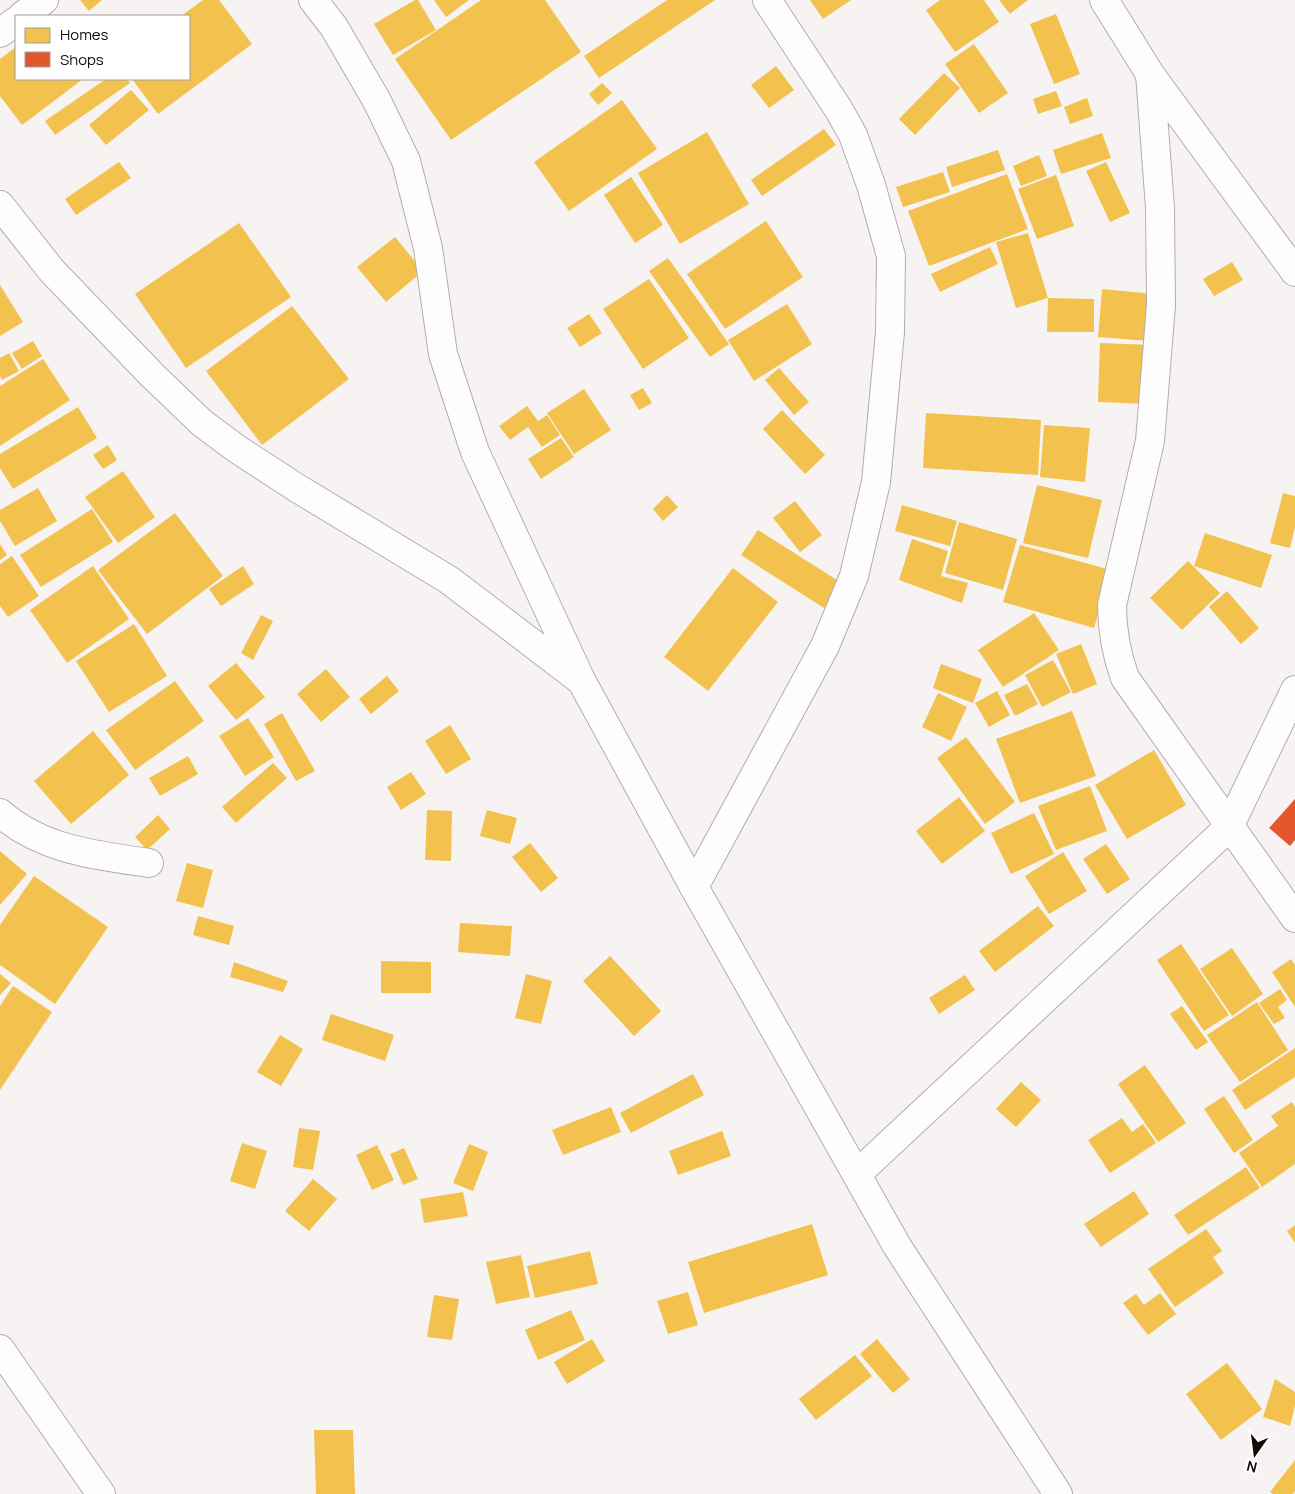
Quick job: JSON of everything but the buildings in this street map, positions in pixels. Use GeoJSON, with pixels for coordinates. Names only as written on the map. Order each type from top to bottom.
{"type":"FeatureCollection","features":[{"type":"Feature","properties":{"kind":"street"},"geometry":{"type":"LineString","coordinates":[[23,15],[44,0]]}},
{"type":"Feature","properties":{"kind":"street"},"geometry":{"type":"LineString","coordinates":[[313,0],[334,27],[377,101],[406,161],[428,248],[443,354],[475,452],[581,680],[694,887],[897,1246],[1058,1494]]}},
{"type":"Feature","properties":{"kind":"street"},"geometry":{"type":"LineString","coordinates":[[694,887],[825,646],[854,576],[876,482],[890,332],[892,256],[871,185],[853,135],[839,110],[767,0]]}},
{"type":"Feature","properties":{"kind":"street"},"geometry":{"type":"LineString","coordinates":[[1104,0],[1150,74],[1295,272]]}},
{"type":"Feature","properties":{"kind":"street"},"geometry":{"type":"LineString","coordinates":[[0,33],[15,22]]}},
{"type":"Feature","properties":{"kind":"street"},"geometry":{"type":"LineString","coordinates":[[1150,74],[1160,208],[1161,305],[1150,441],[1112,605],[1112,629],[1117,656],[1125,678],[1295,918]]}},
{"type":"Feature","properties":{"kind":"street"},"geometry":{"type":"LineString","coordinates":[[0,205],[52,271],[152,375],[202,423],[237,449],[297,488],[449,580],[581,680]]}},
{"type":"Feature","properties":{"kind":"street"},"geometry":{"type":"LineString","coordinates":[[857,1174],[1229,827],[1295,690]]}},
{"type":"Feature","properties":{"kind":"street"},"geometry":{"type":"LineString","coordinates":[[0,813],[12,824],[44,841],[61,847],[78,852],[149,862]]}},
{"type":"Feature","properties":{"kind":"street"},"geometry":{"type":"LineString","coordinates":[[0,1348],[101,1494]]}}]}
